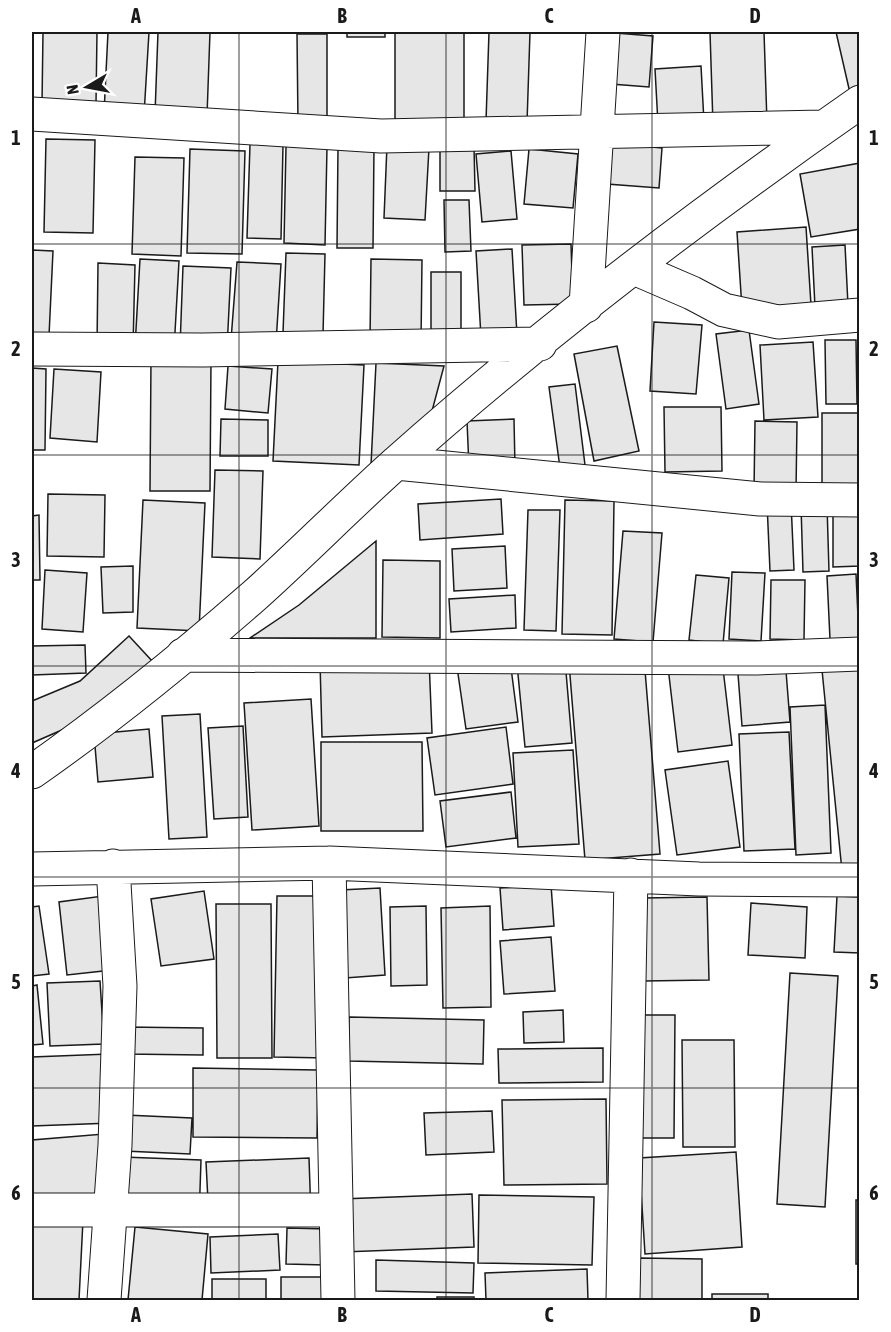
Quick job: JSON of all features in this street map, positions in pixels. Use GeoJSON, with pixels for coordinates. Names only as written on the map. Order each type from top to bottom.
{"type":"FeatureCollection","features":[{"type":"Feature","properties":{"kind":"street"},"geometry":{"type":"LineString","coordinates":[[586,306],[603,32]]}},
{"type":"Feature","properties":{"kind":"street"},"geometry":{"type":"LineString","coordinates":[[32,772],[102,723],[255,595],[396,463],[586,306],[734,190],[860,102]]}},
{"type":"Feature","properties":{"kind":"street"},"geometry":{"type":"LineString","coordinates":[[32,114],[381,136],[823,127]]}},
{"type":"Feature","properties":{"kind":"street"},"geometry":{"type":"LineString","coordinates":[[634,268],[724,310],[778,322],[860,315]]}},
{"type":"Feature","properties":{"kind":"street"},"geometry":{"type":"LineString","coordinates":[[32,349],[203,350],[540,344]]}},
{"type":"Feature","properties":{"kind":"street"},"geometry":{"type":"LineString","coordinates":[[396,463],[760,499],[860,500]]}},
{"type":"Feature","properties":{"kind":"street"},"geometry":{"type":"LineString","coordinates":[[183,655],[756,657],[860,654]]}},
{"type":"Feature","properties":{"kind":"street"},"geometry":{"type":"LineString","coordinates":[[329,863],[338,1300]]}},
{"type":"Feature","properties":{"kind":"street"},"geometry":{"type":"LineString","coordinates":[[32,869],[329,863],[699,879],[860,880]]}},
{"type":"Feature","properties":{"kind":"street"},"geometry":{"type":"LineString","coordinates":[[104,1300],[111,1208],[120,986],[113,866]]}},
{"type":"Feature","properties":{"kind":"street"},"geometry":{"type":"LineString","coordinates":[[623,1300],[631,875]]}},
{"type":"Feature","properties":{"kind":"street"},"geometry":{"type":"LineString","coordinates":[[32,1210],[111,1208],[335,1210]]}},
{"type":"Feature","properties":{"kind":"building"},"geometry":{"type":"Polygon","coordinates":[[[43,32],[97,32],[96,104],[42,104],[43,32]]]}},
{"type":"Feature","properties":{"kind":"building"},"geometry":{"type":"Polygon","coordinates":[[[108,32],[149,32],[144,115],[104,113],[108,32]]]}},
{"type":"Feature","properties":{"kind":"building"},"geometry":{"type":"Polygon","coordinates":[[[158,32],[210,32],[207,116],[155,114],[158,32]]]}},
{"type":"Feature","properties":{"kind":"building"},"geometry":{"type":"Polygon","coordinates":[[[347,32],[385,32],[385,37],[347,37],[347,32]]]}},
{"type":"Feature","properties":{"kind":"building"},"geometry":{"type":"Polygon","coordinates":[[[395,32],[464,32],[464,126],[395,126],[395,32]]]}},
{"type":"Feature","properties":{"kind":"building"},"geometry":{"type":"Polygon","coordinates":[[[489,32],[530,32],[527,123],[486,121],[489,32]]]}},
{"type":"Feature","properties":{"kind":"building"},"geometry":{"type":"Polygon","coordinates":[[[710,32],[764,32],[767,123],[713,125],[710,32]]]}},
{"type":"Feature","properties":{"kind":"building"},"geometry":{"type":"Polygon","coordinates":[[[836,32],[860,32],[860,87],[850,93],[836,32]]]}},
{"type":"Feature","properties":{"kind":"building"},"geometry":{"type":"Polygon","coordinates":[[[615,33],[653,36],[649,87],[611,84],[615,33]]]}},
{"type":"Feature","properties":{"kind":"building"},"geometry":{"type":"Polygon","coordinates":[[[297,34],[327,34],[327,124],[298,124],[297,34]]]}},
{"type":"Feature","properties":{"kind":"building"},"geometry":{"type":"Polygon","coordinates":[[[701,66],[704,122],[658,124],[655,69],[701,66]]]}},
{"type":"Feature","properties":{"kind":"building"},"geometry":{"type":"Polygon","coordinates":[[[32,130],[33,130],[32,187],[32,130]]]}},
{"type":"Feature","properties":{"kind":"building"},"geometry":{"type":"Polygon","coordinates":[[[46,139],[95,140],[93,233],[44,232],[46,139]]]}},
{"type":"Feature","properties":{"kind":"building"},"geometry":{"type":"Polygon","coordinates":[[[610,143],[662,148],[659,188],[607,184],[610,143]]]}},
{"type":"Feature","properties":{"kind":"building"},"geometry":{"type":"Polygon","coordinates":[[[250,144],[283,145],[281,239],[247,238],[250,144]]]}},
{"type":"Feature","properties":{"kind":"building"},"geometry":{"type":"Polygon","coordinates":[[[387,145],[429,148],[425,220],[384,218],[387,145]]]}},
{"type":"Feature","properties":{"kind":"building"},"geometry":{"type":"Polygon","coordinates":[[[286,146],[327,147],[325,245],[284,243],[286,146]]]}},
{"type":"Feature","properties":{"kind":"building"},"geometry":{"type":"Polygon","coordinates":[[[474,146],[475,191],[440,191],[440,147],[474,146]]]}},
{"type":"Feature","properties":{"kind":"building"},"geometry":{"type":"Polygon","coordinates":[[[338,147],[374,147],[373,248],[337,248],[338,147]]]}},
{"type":"Feature","properties":{"kind":"building"},"geometry":{"type":"Polygon","coordinates":[[[190,149],[245,151],[242,254],[187,253],[190,149]]]}},
{"type":"Feature","properties":{"kind":"building"},"geometry":{"type":"Polygon","coordinates":[[[529,149],[578,154],[573,208],[524,204],[529,149]]]}},
{"type":"Feature","properties":{"kind":"building"},"geometry":{"type":"Polygon","coordinates":[[[511,151],[517,219],[482,222],[476,154],[511,151]]]}},
{"type":"Feature","properties":{"kind":"building"},"geometry":{"type":"Polygon","coordinates":[[[135,157],[184,158],[181,256],[132,254],[135,157]]]}},
{"type":"Feature","properties":{"kind":"building"},"geometry":{"type":"Polygon","coordinates":[[[860,163],[860,229],[811,237],[800,174],[860,163]]]}},
{"type":"Feature","properties":{"kind":"building"},"geometry":{"type":"Polygon","coordinates":[[[444,200],[469,200],[471,251],[445,252],[444,200]]]}},
{"type":"Feature","properties":{"kind":"building"},"geometry":{"type":"Polygon","coordinates":[[[806,227],[811,305],[742,309],[737,232],[806,227]]]}},
{"type":"Feature","properties":{"kind":"building"},"geometry":{"type":"Polygon","coordinates":[[[571,244],[573,304],[524,305],[522,245],[571,244]]]}},
{"type":"Feature","properties":{"kind":"building"},"geometry":{"type":"Polygon","coordinates":[[[845,245],[848,305],[815,307],[812,247],[845,245]]]}},
{"type":"Feature","properties":{"kind":"building"},"geometry":{"type":"Polygon","coordinates":[[[512,249],[517,335],[481,337],[476,251],[512,249]]]}},
{"type":"Feature","properties":{"kind":"building"},"geometry":{"type":"Polygon","coordinates":[[[32,250],[53,251],[49,336],[32,335],[32,250]]]}},
{"type":"Feature","properties":{"kind":"building"},"geometry":{"type":"Polygon","coordinates":[[[286,253],[325,254],[323,335],[283,333],[286,253]]]}},
{"type":"Feature","properties":{"kind":"building"},"geometry":{"type":"Polygon","coordinates":[[[140,259],[179,261],[174,350],[135,347],[140,259]]]}},
{"type":"Feature","properties":{"kind":"building"},"geometry":{"type":"Polygon","coordinates":[[[371,259],[422,260],[421,342],[370,341],[371,259]]]}},
{"type":"Feature","properties":{"kind":"building"},"geometry":{"type":"Polygon","coordinates":[[[237,262],[281,264],[276,343],[231,340],[237,262]]]}},
{"type":"Feature","properties":{"kind":"building"},"geometry":{"type":"Polygon","coordinates":[[[98,263],[135,265],[133,348],[97,347],[98,263]]]}},
{"type":"Feature","properties":{"kind":"building"},"geometry":{"type":"Polygon","coordinates":[[[183,266],[231,268],[227,349],[180,347],[183,266]]]}},
{"type":"Feature","properties":{"kind":"building"},"geometry":{"type":"Polygon","coordinates":[[[431,272],[461,272],[461,337],[431,338],[431,272]]]}},
{"type":"Feature","properties":{"kind":"building"},"geometry":{"type":"Polygon","coordinates":[[[654,322],[702,325],[696,394],[650,391],[654,322]]]}},
{"type":"Feature","properties":{"kind":"building"},"geometry":{"type":"Polygon","coordinates":[[[749,330],[759,404],[726,409],[716,334],[749,330]]]}},
{"type":"Feature","properties":{"kind":"building"},"geometry":{"type":"Polygon","coordinates":[[[825,340],[856,340],[857,404],[826,404],[825,340]]]}},
{"type":"Feature","properties":{"kind":"building"},"geometry":{"type":"Polygon","coordinates":[[[813,342],[818,417],[764,420],[760,345],[813,342]]]}},
{"type":"Feature","properties":{"kind":"building"},"geometry":{"type":"Polygon","coordinates":[[[617,346],[639,451],[594,461],[574,354],[617,346]]]}},
{"type":"Feature","properties":{"kind":"building"},"geometry":{"type":"Polygon","coordinates":[[[151,359],[211,360],[210,491],[150,491],[151,359]]]}},
{"type":"Feature","properties":{"kind":"building"},"geometry":{"type":"Polygon","coordinates":[[[278,361],[364,365],[359,465],[273,461],[278,361]]]}},
{"type":"Feature","properties":{"kind":"building"},"geometry":{"type":"Polygon","coordinates":[[[376,363],[444,366],[428,426],[371,465],[376,363]]]}},
{"type":"Feature","properties":{"kind":"building"},"geometry":{"type":"Polygon","coordinates":[[[228,366],[272,369],[268,413],[225,409],[228,366]]]}},
{"type":"Feature","properties":{"kind":"building"},"geometry":{"type":"Polygon","coordinates":[[[32,368],[46,369],[45,450],[32,450],[32,368]]]}},
{"type":"Feature","properties":{"kind":"building"},"geometry":{"type":"Polygon","coordinates":[[[54,369],[101,372],[97,442],[50,438],[54,369]]]}},
{"type":"Feature","properties":{"kind":"building"},"geometry":{"type":"Polygon","coordinates":[[[575,384],[585,465],[560,468],[549,387],[575,384]]]}},
{"type":"Feature","properties":{"kind":"building"},"geometry":{"type":"Polygon","coordinates":[[[664,407],[721,407],[722,471],[665,472],[664,407]]]}},
{"type":"Feature","properties":{"kind":"building"},"geometry":{"type":"Polygon","coordinates":[[[822,413],[860,413],[860,485],[822,485],[822,413]]]}},
{"type":"Feature","properties":{"kind":"building"},"geometry":{"type":"Polygon","coordinates":[[[221,419],[268,420],[268,456],[220,456],[221,419]]]}},
{"type":"Feature","properties":{"kind":"building"},"geometry":{"type":"Polygon","coordinates":[[[514,419],[515,467],[469,468],[467,421],[514,419]]]}},
{"type":"Feature","properties":{"kind":"building"},"geometry":{"type":"Polygon","coordinates":[[[755,421],[797,422],[796,492],[754,491],[755,421]]]}},
{"type":"Feature","properties":{"kind":"building"},"geometry":{"type":"Polygon","coordinates":[[[215,470],[263,471],[260,559],[212,557],[215,470]]]}},
{"type":"Feature","properties":{"kind":"building"},"geometry":{"type":"Polygon","coordinates":[[[48,494],[105,495],[104,557],[47,556],[48,494]]]}},
{"type":"Feature","properties":{"kind":"building"},"geometry":{"type":"Polygon","coordinates":[[[501,499],[503,534],[420,540],[418,504],[501,499]]]}},
{"type":"Feature","properties":{"kind":"building"},"geometry":{"type":"Polygon","coordinates":[[[143,500],[205,503],[199,631],[137,628],[143,500]]]}},
{"type":"Feature","properties":{"kind":"building"},"geometry":{"type":"Polygon","coordinates":[[[565,500],[614,501],[612,635],[562,634],[565,500]]]}},
{"type":"Feature","properties":{"kind":"building"},"geometry":{"type":"Polygon","coordinates":[[[791,502],[794,570],[770,571],[767,503],[791,502]]]}},
{"type":"Feature","properties":{"kind":"building"},"geometry":{"type":"Polygon","coordinates":[[[833,504],[860,504],[860,566],[833,567],[833,504]]]}},
{"type":"Feature","properties":{"kind":"building"},"geometry":{"type":"Polygon","coordinates":[[[827,505],[829,571],[803,572],[801,506],[827,505]]]}},
{"type":"Feature","properties":{"kind":"building"},"geometry":{"type":"Polygon","coordinates":[[[528,510],[560,510],[556,631],[524,630],[528,510]]]}},
{"type":"Feature","properties":{"kind":"building"},"geometry":{"type":"Polygon","coordinates":[[[39,515],[40,580],[32,580],[32,516],[39,515]]]}},
{"type":"Feature","properties":{"kind":"building"},"geometry":{"type":"Polygon","coordinates":[[[623,531],[662,533],[653,642],[614,639],[623,531]]]}},
{"type":"Feature","properties":{"kind":"building"},"geometry":{"type":"Polygon","coordinates":[[[376,541],[376,638],[250,638],[299,605],[376,541]]]}},
{"type":"Feature","properties":{"kind":"building"},"geometry":{"type":"Polygon","coordinates":[[[505,546],[507,588],[454,591],[452,549],[505,546]]]}},
{"type":"Feature","properties":{"kind":"building"},"geometry":{"type":"Polygon","coordinates":[[[383,560],[440,561],[440,638],[382,637],[383,560]]]}},
{"type":"Feature","properties":{"kind":"building"},"geometry":{"type":"Polygon","coordinates":[[[133,566],[133,612],[103,613],[101,567],[133,566]]]}},
{"type":"Feature","properties":{"kind":"building"},"geometry":{"type":"Polygon","coordinates":[[[45,570],[87,573],[83,632],[42,629],[45,570]]]}},
{"type":"Feature","properties":{"kind":"building"},"geometry":{"type":"Polygon","coordinates":[[[732,572],[765,573],[761,641],[729,639],[732,572]]]}},
{"type":"Feature","properties":{"kind":"building"},"geometry":{"type":"Polygon","coordinates":[[[856,574],[859,638],[830,639],[827,576],[856,574]]]}},
{"type":"Feature","properties":{"kind":"building"},"geometry":{"type":"Polygon","coordinates":[[[696,575],[729,578],[723,644],[689,640],[696,575]]]}},
{"type":"Feature","properties":{"kind":"building"},"geometry":{"type":"Polygon","coordinates":[[[771,580],[805,580],[804,640],[770,639],[771,580]]]}},
{"type":"Feature","properties":{"kind":"building"},"geometry":{"type":"Polygon","coordinates":[[[515,595],[516,628],[451,632],[449,599],[515,595]]]}},
{"type":"Feature","properties":{"kind":"building"},"geometry":{"type":"Polygon","coordinates":[[[129,636],[153,662],[94,716],[32,743],[32,701],[80,681],[129,636]]]}},
{"type":"Feature","properties":{"kind":"building"},"geometry":{"type":"Polygon","coordinates":[[[85,645],[86,673],[32,675],[32,646],[85,645]]]}},
{"type":"Feature","properties":{"kind":"building"},"geometry":{"type":"Polygon","coordinates":[[[644,658],[660,854],[585,860],[569,663],[644,658]]]}},
{"type":"Feature","properties":{"kind":"building"},"geometry":{"type":"Polygon","coordinates":[[[785,658],[790,722],[742,726],[737,661],[785,658]]]}},
{"type":"Feature","properties":{"kind":"building"},"geometry":{"type":"Polygon","coordinates":[[[429,659],[432,733],[322,737],[320,662],[429,659]]]}},
{"type":"Feature","properties":{"kind":"building"},"geometry":{"type":"Polygon","coordinates":[[[510,660],[518,722],[466,729],[457,667],[510,660]]]}},
{"type":"Feature","properties":{"kind":"building"},"geometry":{"type":"Polygon","coordinates":[[[565,660],[572,743],[525,747],[517,664],[565,660]]]}},
{"type":"Feature","properties":{"kind":"building"},"geometry":{"type":"Polygon","coordinates":[[[722,660],[732,745],[678,752],[668,667],[722,660]]]}},
{"type":"Feature","properties":{"kind":"building"},"geometry":{"type":"Polygon","coordinates":[[[860,667],[860,869],[842,871],[822,670],[860,667]]]}},
{"type":"Feature","properties":{"kind":"building"},"geometry":{"type":"Polygon","coordinates":[[[311,699],[319,826],[252,830],[244,703],[311,699]]]}},
{"type":"Feature","properties":{"kind":"building"},"geometry":{"type":"Polygon","coordinates":[[[825,705],[831,853],[796,855],[790,707],[825,705]]]}},
{"type":"Feature","properties":{"kind":"building"},"geometry":{"type":"Polygon","coordinates":[[[200,714],[207,837],[169,839],[162,716],[200,714]]]}},
{"type":"Feature","properties":{"kind":"building"},"geometry":{"type":"Polygon","coordinates":[[[243,726],[248,817],[214,819],[208,728],[243,726]]]}},
{"type":"Feature","properties":{"kind":"building"},"geometry":{"type":"Polygon","coordinates":[[[506,727],[513,784],[435,795],[427,738],[506,727]]]}},
{"type":"Feature","properties":{"kind":"building"},"geometry":{"type":"Polygon","coordinates":[[[149,729],[153,777],[98,782],[94,734],[149,729]]]}},
{"type":"Feature","properties":{"kind":"building"},"geometry":{"type":"Polygon","coordinates":[[[789,732],[795,849],[744,851],[739,734],[789,732]]]}},
{"type":"Feature","properties":{"kind":"building"},"geometry":{"type":"Polygon","coordinates":[[[321,742],[422,742],[423,831],[321,831],[321,742]]]}},
{"type":"Feature","properties":{"kind":"building"},"geometry":{"type":"Polygon","coordinates":[[[573,750],[579,844],[518,847],[513,753],[573,750]]]}},
{"type":"Feature","properties":{"kind":"building"},"geometry":{"type":"Polygon","coordinates":[[[728,761],[740,847],[677,855],[665,770],[728,761]]]}},
{"type":"Feature","properties":{"kind":"building"},"geometry":{"type":"Polygon","coordinates":[[[511,792],[516,838],[446,847],[440,801],[511,792]]]}},
{"type":"Feature","properties":{"kind":"building"},"geometry":{"type":"Polygon","coordinates":[[[551,885],[554,926],[503,930],[500,888],[551,885]]]}},
{"type":"Feature","properties":{"kind":"building"},"geometry":{"type":"Polygon","coordinates":[[[380,888],[385,975],[345,978],[340,890],[380,888]]]}},
{"type":"Feature","properties":{"kind":"building"},"geometry":{"type":"Polygon","coordinates":[[[204,891],[214,959],[161,966],[151,899],[204,891]]]}},
{"type":"Feature","properties":{"kind":"building"},"geometry":{"type":"Polygon","coordinates":[[[103,896],[112,970],[67,975],[59,902],[103,896]]]}},
{"type":"Feature","properties":{"kind":"building"},"geometry":{"type":"Polygon","coordinates":[[[277,896],[329,896],[327,1058],[274,1057],[277,896]]]}},
{"type":"Feature","properties":{"kind":"building"},"geometry":{"type":"Polygon","coordinates":[[[837,896],[860,897],[860,953],[834,952],[837,896]]]}},
{"type":"Feature","properties":{"kind":"building"},"geometry":{"type":"Polygon","coordinates":[[[707,897],[709,980],[644,981],[643,898],[707,897]]]}},
{"type":"Feature","properties":{"kind":"building"},"geometry":{"type":"Polygon","coordinates":[[[751,903],[807,907],[805,958],[748,955],[751,903]]]}},
{"type":"Feature","properties":{"kind":"building"},"geometry":{"type":"Polygon","coordinates":[[[216,904],[271,904],[272,1058],[217,1058],[216,904]]]}},
{"type":"Feature","properties":{"kind":"building"},"geometry":{"type":"Polygon","coordinates":[[[39,906],[49,974],[32,976],[32,907],[39,906]]]}},
{"type":"Feature","properties":{"kind":"building"},"geometry":{"type":"Polygon","coordinates":[[[426,906],[427,985],[391,986],[390,907],[426,906]]]}},
{"type":"Feature","properties":{"kind":"building"},"geometry":{"type":"Polygon","coordinates":[[[490,906],[491,1007],[443,1008],[441,908],[490,906]]]}},
{"type":"Feature","properties":{"kind":"building"},"geometry":{"type":"Polygon","coordinates":[[[551,937],[555,991],[504,994],[500,941],[551,937]]]}},
{"type":"Feature","properties":{"kind":"building"},"geometry":{"type":"Polygon","coordinates":[[[790,973],[838,976],[825,1207],[777,1204],[790,973]]]}},
{"type":"Feature","properties":{"kind":"building"},"geometry":{"type":"Polygon","coordinates":[[[100,981],[104,1044],[50,1046],[47,983],[100,981]]]}},
{"type":"Feature","properties":{"kind":"building"},"geometry":{"type":"Polygon","coordinates":[[[37,985],[43,1044],[32,1045],[32,986],[37,985]]]}},
{"type":"Feature","properties":{"kind":"building"},"geometry":{"type":"Polygon","coordinates":[[[563,1010],[564,1042],[524,1043],[523,1012],[563,1010]]]}},
{"type":"Feature","properties":{"kind":"building"},"geometry":{"type":"Polygon","coordinates":[[[637,1015],[675,1015],[674,1138],[637,1138],[637,1015]]]}},
{"type":"Feature","properties":{"kind":"building"},"geometry":{"type":"Polygon","coordinates":[[[349,1017],[484,1020],[483,1064],[348,1061],[349,1017]]]}},
{"type":"Feature","properties":{"kind":"building"},"geometry":{"type":"Polygon","coordinates":[[[125,1027],[203,1028],[203,1055],[124,1054],[125,1027]]]}},
{"type":"Feature","properties":{"kind":"building"},"geometry":{"type":"Polygon","coordinates":[[[682,1040],[734,1040],[735,1147],[683,1147],[682,1040]]]}},
{"type":"Feature","properties":{"kind":"building"},"geometry":{"type":"Polygon","coordinates":[[[603,1048],[603,1082],[499,1083],[498,1049],[603,1048]]]}},
{"type":"Feature","properties":{"kind":"building"},"geometry":{"type":"Polygon","coordinates":[[[109,1054],[112,1123],[32,1126],[32,1057],[109,1054]]]}},
{"type":"Feature","properties":{"kind":"building"},"geometry":{"type":"Polygon","coordinates":[[[193,1068],[318,1070],[317,1138],[193,1137],[193,1068]]]}},
{"type":"Feature","properties":{"kind":"building"},"geometry":{"type":"Polygon","coordinates":[[[606,1099],[607,1184],[504,1185],[502,1100],[606,1099]]]}},
{"type":"Feature","properties":{"kind":"building"},"geometry":{"type":"Polygon","coordinates":[[[492,1111],[494,1152],[426,1155],[424,1113],[492,1111]]]}},
{"type":"Feature","properties":{"kind":"building"},"geometry":{"type":"Polygon","coordinates":[[[125,1115],[192,1118],[190,1154],[124,1151],[125,1115]]]}},
{"type":"Feature","properties":{"kind":"building"},"geometry":{"type":"Polygon","coordinates":[[[104,1134],[109,1204],[32,1210],[32,1140],[104,1134]]]}},
{"type":"Feature","properties":{"kind":"building"},"geometry":{"type":"Polygon","coordinates":[[[736,1152],[742,1247],[645,1254],[639,1158],[736,1152]]]}},
{"type":"Feature","properties":{"kind":"building"},"geometry":{"type":"Polygon","coordinates":[[[123,1157],[201,1160],[199,1220],[120,1216],[123,1157]]]}},
{"type":"Feature","properties":{"kind":"building"},"geometry":{"type":"Polygon","coordinates":[[[309,1158],[311,1216],[209,1221],[206,1162],[309,1158]]]}},
{"type":"Feature","properties":{"kind":"building"},"geometry":{"type":"Polygon","coordinates":[[[472,1194],[474,1247],[343,1252],[341,1199],[472,1194]]]}},
{"type":"Feature","properties":{"kind":"building"},"geometry":{"type":"Polygon","coordinates":[[[479,1195],[594,1197],[592,1265],[478,1263],[479,1195]]]}},
{"type":"Feature","properties":{"kind":"building"},"geometry":{"type":"Polygon","coordinates":[[[856,1200],[860,1200],[860,1264],[856,1264],[856,1200]]]}},
{"type":"Feature","properties":{"kind":"building"},"geometry":{"type":"Polygon","coordinates":[[[32,1217],[83,1220],[79,1300],[32,1300],[32,1217]]]}},
{"type":"Feature","properties":{"kind":"building"},"geometry":{"type":"Polygon","coordinates":[[[135,1227],[208,1234],[202,1300],[128,1300],[135,1227]]]}},
{"type":"Feature","properties":{"kind":"building"},"geometry":{"type":"Polygon","coordinates":[[[287,1228],[327,1229],[326,1265],[286,1264],[287,1228]]]}},
{"type":"Feature","properties":{"kind":"building"},"geometry":{"type":"Polygon","coordinates":[[[278,1234],[280,1270],[211,1273],[210,1237],[278,1234]]]}},
{"type":"Feature","properties":{"kind":"building"},"geometry":{"type":"Polygon","coordinates":[[[640,1258],[702,1259],[702,1300],[639,1300],[640,1258]]]}},
{"type":"Feature","properties":{"kind":"building"},"geometry":{"type":"Polygon","coordinates":[[[376,1260],[474,1263],[473,1293],[376,1291],[376,1260]]]}},
{"type":"Feature","properties":{"kind":"building"},"geometry":{"type":"Polygon","coordinates":[[[587,1269],[588,1300],[486,1300],[485,1273],[587,1269]]]}},
{"type":"Feature","properties":{"kind":"building"},"geometry":{"type":"Polygon","coordinates":[[[281,1277],[332,1277],[332,1300],[281,1300],[281,1277]]]}},
{"type":"Feature","properties":{"kind":"building"},"geometry":{"type":"Polygon","coordinates":[[[212,1279],[266,1279],[266,1300],[212,1300],[212,1279]]]}},
{"type":"Feature","properties":{"kind":"building"},"geometry":{"type":"Polygon","coordinates":[[[712,1294],[768,1294],[768,1300],[712,1300],[712,1294]]]}},
{"type":"Feature","properties":{"kind":"building"},"geometry":{"type":"Polygon","coordinates":[[[437,1297],[474,1297],[474,1300],[437,1300],[437,1297]]]}}]}
